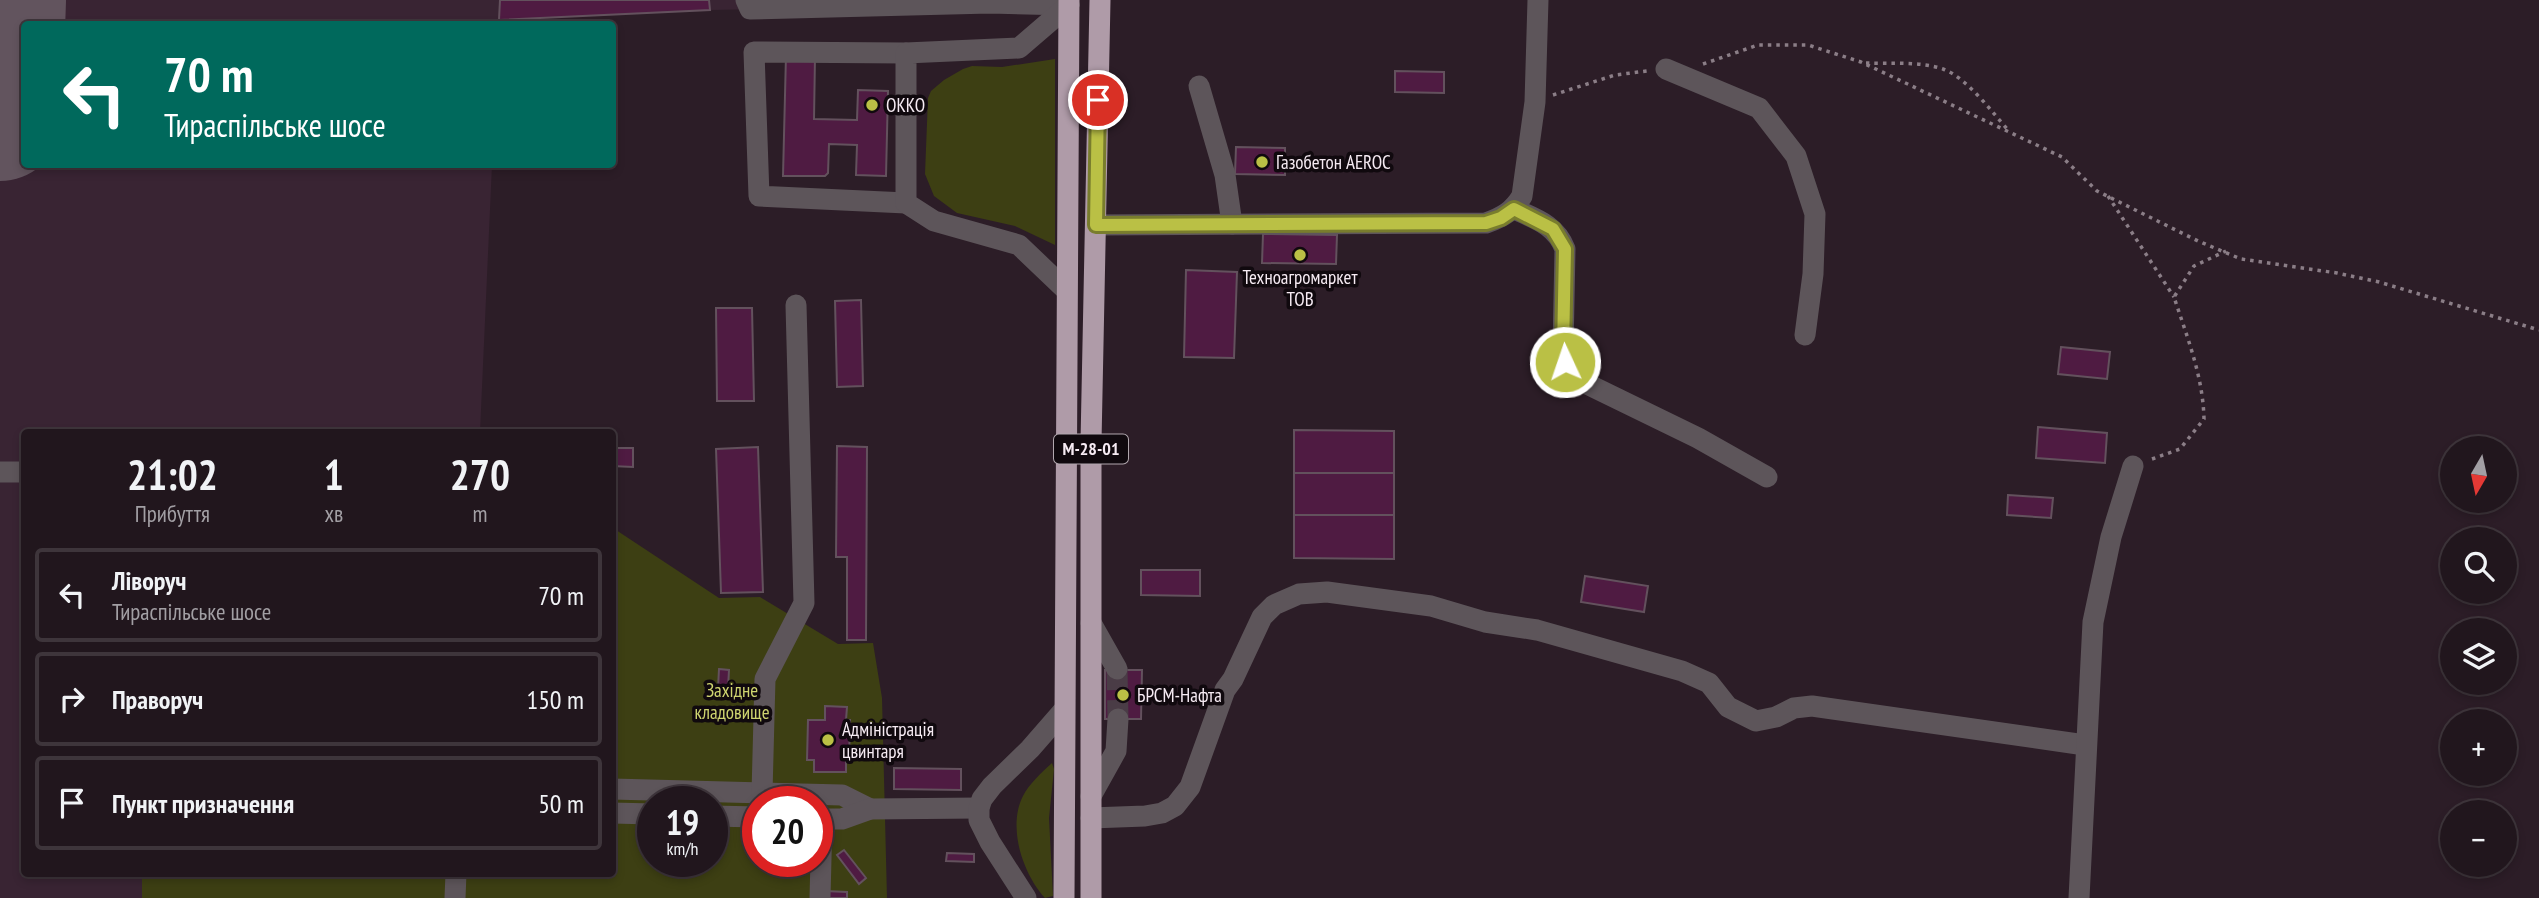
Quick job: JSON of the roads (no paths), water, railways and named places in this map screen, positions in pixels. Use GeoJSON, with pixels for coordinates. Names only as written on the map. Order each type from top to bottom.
{"type":"FeatureCollection","features":[{"type":"Feature","properties":{"kind":"highway","name":"М-28-01"},"geometry":{"type":"LineString","coordinates":[[1091,898],[1091,442],[1100,0]]}},
{"type":"Feature","properties":{"kind":"highway","name":"М-28-01"},"geometry":{"type":"LineString","coordinates":[[1064,898],[1069,3]]}},
{"type":"Feature","properties":{"kind":"street"},"geometry":{"type":"LineString","coordinates":[[746,0],[750,9],[992,1],[1069,3]]}},
{"type":"Feature","properties":{"kind":"street"},"geometry":{"type":"LineString","coordinates":[[1096,225],[1486,223],[1501,218],[1514,209],[1522,196],[1535,102],[1538,0]]}},
{"type":"Feature","properties":{"kind":"street"},"geometry":{"type":"LineString","coordinates":[[1066,290],[1019,245],[934,220],[906,203],[759,196],[754,52],[906,53],[1019,48],[1069,3]]}},
{"type":"Feature","properties":{"kind":"street"},"geometry":{"type":"LineString","coordinates":[[906,53],[906,203]]}},
{"type":"Feature","properties":{"kind":"street"},"geometry":{"type":"LineString","coordinates":[[1666,69],[1759,107],[1796,156],[1815,214],[1813,274],[1805,335]]}},
{"type":"Feature","properties":{"kind":"street"},"geometry":{"type":"LineString","coordinates":[[1199,86],[1225,175],[1232,224]]}},
{"type":"Feature","properties":{"kind":"street"},"geometry":{"type":"LineString","coordinates":[[1514,209],[1553,229],[1565,249],[1563,350],[1565,362],[1572,373],[1767,477]]}},
{"type":"Feature","properties":{"kind":"street"},"geometry":{"type":"LineString","coordinates":[[762,786],[765,679],[804,603],[796,305]]}},
{"type":"Feature","properties":{"kind":"street"},"geometry":{"type":"LineString","coordinates":[[2079,898],[2092,622],[2111,537],[2133,466]]}},
{"type":"Feature","properties":{"kind":"street"},"geometry":{"type":"LineString","coordinates":[[0,472],[21,472]]}},
{"type":"Feature","properties":{"kind":"street"},"geometry":{"type":"LineString","coordinates":[[1091,818],[1145,816],[1162,813],[1175,806],[1190,788],[1225,690],[1233,679],[1262,617],[1286,598],[1313,592],[1431,606],[1485,622],[1537,630],[1682,671],[1709,682],[1728,707],[1756,721],[1776,717],[1794,708],[1812,706],[2085,745]]}},
{"type":"Feature","properties":{"kind":"street"},"geometry":{"type":"LineString","coordinates":[[1091,623],[1117,669]]}},
{"type":"Feature","properties":{"kind":"street"},"geometry":{"type":"LineString","coordinates":[[1026,898],[990,842],[979,820],[979,808],[992,786],[1030,750],[1064,710]]}},
{"type":"Feature","properties":{"kind":"street"},"geometry":{"type":"LineString","coordinates":[[1091,796],[1116,751],[1118,719]]}},
{"type":"Feature","properties":{"kind":"street"},"geometry":{"type":"LineString","coordinates":[[616,789],[742,792]]}},
{"type":"Feature","properties":{"kind":"street"},"geometry":{"type":"LineString","coordinates":[[833,795],[842,795],[870,809]]}},
{"type":"Feature","properties":{"kind":"street"},"geometry":{"type":"LineString","coordinates":[[833,819],[842,819],[870,809],[979,808]]}},
{"type":"Feature","properties":{"kind":"street"},"geometry":{"type":"LineString","coordinates":[[616,813],[637,814]]}},
{"type":"Feature","properties":{"kind":"street"},"geometry":{"type":"LineString","coordinates":[[455,898],[456,877]]}},
{"type":"Feature","properties":{"kind":"street"},"geometry":{"type":"LineString","coordinates":[[820,877],[820,898]]}},
{"type":"Feature","properties":{"kind":"tunnel"},"geometry":{"type":"LineString","coordinates":[[1117,669],[1118,719]]}},
{"type":"Feature","properties":{"kind":"place","name":"ОККО"},"geometry":{"type":"Point","coordinates":[872,105]}},
{"type":"Feature","properties":{"kind":"place","name":"Газобетон AEROC"},"geometry":{"type":"Point","coordinates":[1262,162]}},
{"type":"Feature","properties":{"kind":"place","name":"Техноагромаркет ТОВ"},"geometry":{"type":"Point","coordinates":[1300,255]}},
{"type":"Feature","properties":{"kind":"place","name":"БРСМ-Нафта"},"geometry":{"type":"Point","coordinates":[1123,695]}},
{"type":"Feature","properties":{"kind":"place","name":"Адміністрація цвинтаря"},"geometry":{"type":"Point","coordinates":[828,740]}},
{"type":"Feature","properties":{"kind":"park label","name":"Західне кладовище"},"geometry":{"type":"Point","coordinates":[732,701]}}]}
